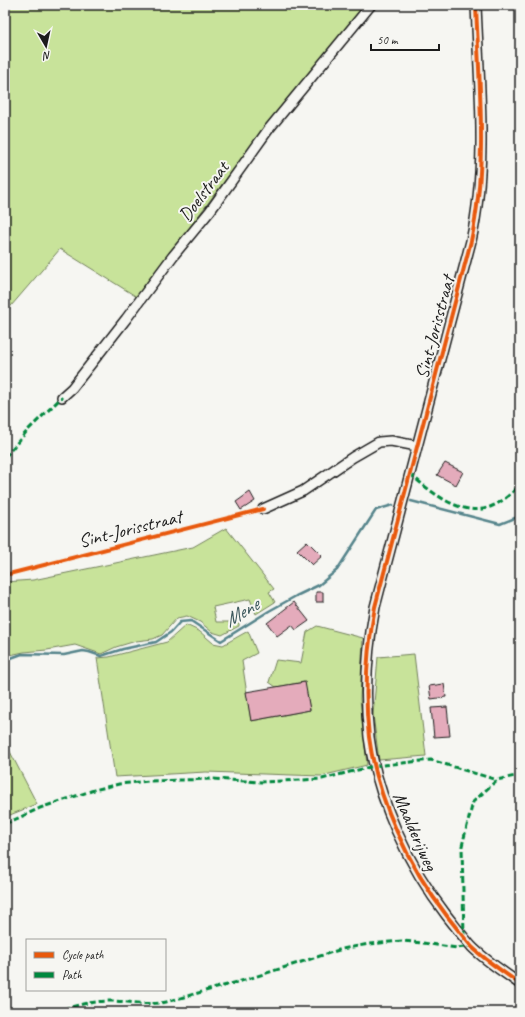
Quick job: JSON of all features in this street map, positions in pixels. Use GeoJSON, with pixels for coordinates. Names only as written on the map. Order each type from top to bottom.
{"type":"FeatureCollection","features":[{"type":"Feature","properties":{"kind":"street","name":"Doelstraat"},"geometry":{"type":"LineString","coordinates":[[62,397],[72,388],[173,256],[210,211],[268,130],[371,5]]}},
{"type":"Feature","properties":{"kind":"street","name":"Sint-Jorisstraat"},"geometry":{"type":"LineString","coordinates":[[369,651],[370,632],[375,607],[471,242],[477,214],[480,189],[481,151],[476,5]]}},
{"type":"Feature","properties":{"kind":"street"},"geometry":{"type":"LineString","coordinates":[[263,508],[303,491],[353,457],[379,442],[391,442],[417,446]]}},
{"type":"Feature","properties":{"kind":"street","name":"Maalderijweg"},"geometry":{"type":"LineString","coordinates":[[369,651],[367,707],[369,737],[374,766],[395,827],[420,877],[435,900],[464,937],[472,946],[520,984]]}},
{"type":"Feature","properties":{"kind":"green space"},"geometry":{"type":"Polygon","coordinates":[[[5,5],[367,5],[267,125],[137,297],[60,249],[5,313],[5,5]]]}},
{"type":"Feature","properties":{"kind":"green space"},"geometry":{"type":"Polygon","coordinates":[[[226,528],[274,589],[269,592],[275,602],[256,614],[250,599],[213,607],[216,622],[239,622],[239,626],[222,635],[212,632],[200,622],[187,616],[177,618],[162,635],[153,639],[136,641],[116,647],[101,654],[75,645],[5,656],[5,582],[33,580],[193,547],[226,528]]]}},
{"type":"Feature","properties":{"kind":"green space"},"geometry":{"type":"Polygon","coordinates":[[[186,625],[199,631],[213,643],[223,645],[248,631],[257,653],[242,661],[251,721],[310,710],[304,682],[276,687],[269,682],[276,660],[301,663],[307,632],[317,626],[363,638],[360,699],[367,765],[321,776],[206,772],[115,777],[97,658],[109,657],[167,642],[186,625]]]}},
{"type":"Feature","properties":{"kind":"green space"},"geometry":{"type":"Polygon","coordinates":[[[414,654],[426,756],[379,760],[373,715],[378,657],[414,654]]]}},
{"type":"Feature","properties":{"kind":"green space"},"geometry":{"type":"Polygon","coordinates":[[[5,742],[37,804],[5,817],[5,799],[7,794],[5,789],[5,742]]]}},
{"type":"Feature","properties":{"kind":"building"},"geometry":{"type":"Polygon","coordinates":[[[445,463],[463,472],[456,485],[437,475],[445,463]]]}},
{"type":"Feature","properties":{"kind":"building"},"geometry":{"type":"Polygon","coordinates":[[[250,492],[255,501],[241,510],[236,502],[250,492]]]}},
{"type":"Feature","properties":{"kind":"building"},"geometry":{"type":"Polygon","coordinates":[[[307,541],[322,556],[312,565],[297,550],[307,541]]]}},
{"type":"Feature","properties":{"kind":"building"},"geometry":{"type":"Polygon","coordinates":[[[316,592],[323,592],[323,602],[316,602],[316,592]]]}},
{"type":"Feature","properties":{"kind":"building"},"geometry":{"type":"Polygon","coordinates":[[[294,602],[309,621],[296,630],[292,625],[277,636],[267,623],[294,602]]]}},
{"type":"Feature","properties":{"kind":"building"},"geometry":{"type":"Polygon","coordinates":[[[305,682],[310,710],[251,721],[246,692],[305,682]]]}},
{"type":"Feature","properties":{"kind":"building"},"geometry":{"type":"Polygon","coordinates":[[[444,684],[446,697],[431,699],[429,686],[444,684]]]}},
{"type":"Feature","properties":{"kind":"building"},"geometry":{"type":"Polygon","coordinates":[[[447,707],[450,736],[434,737],[431,708],[447,707]]]}},
{"type":"Feature","properties":{"kind":"waterway","name":"Mene"},"geometry":{"type":"LineString","coordinates":[[411,501],[500,524],[520,516]]}},
{"type":"Feature","properties":{"kind":"waterway","name":"Mene"},"geometry":{"type":"LineString","coordinates":[[5,659],[22,654],[64,655],[83,651],[101,656],[123,649],[156,642],[171,632],[180,622],[191,621],[221,641],[269,611],[319,585],[337,570],[376,510],[393,505]]}},
{"type":"Feature","properties":{"kind":"marked path"},"geometry":{"type":"LineString","coordinates":[[5,457],[28,430],[62,397]]}},
{"type":"Feature","properties":{"kind":"marked path"},"geometry":{"type":"LineString","coordinates":[[410,474],[436,495],[457,506],[468,509],[490,507],[506,498],[520,485]]}},
{"type":"Feature","properties":{"kind":"marked path"},"geometry":{"type":"LineString","coordinates":[[5,824],[40,808],[94,790],[119,784],[149,781],[213,779],[261,782],[322,779],[374,766],[431,760],[497,780]]}},
{"type":"Feature","properties":{"kind":"marked path"},"geometry":{"type":"LineString","coordinates":[[464,937],[462,846],[473,802],[497,780],[520,775]]}},
{"type":"Feature","properties":{"kind":"marked path"},"geometry":{"type":"LineString","coordinates":[[55,1012],[82,1004],[103,1001],[152,1004],[166,1002],[248,979],[342,949],[369,944],[402,941],[457,948],[472,946]]}},
{"type":"Feature","properties":{"kind":"cycle path"},"geometry":{"type":"LineString","coordinates":[[476,5],[481,124],[481,153],[476,212],[471,241],[375,607],[368,655],[367,721],[373,760],[387,808],[420,876],[433,897],[472,947],[483,957],[520,984]]}},
{"type":"Feature","properties":{"kind":"cycle path"},"geometry":{"type":"LineString","coordinates":[[5,575],[263,509]]}}]}
